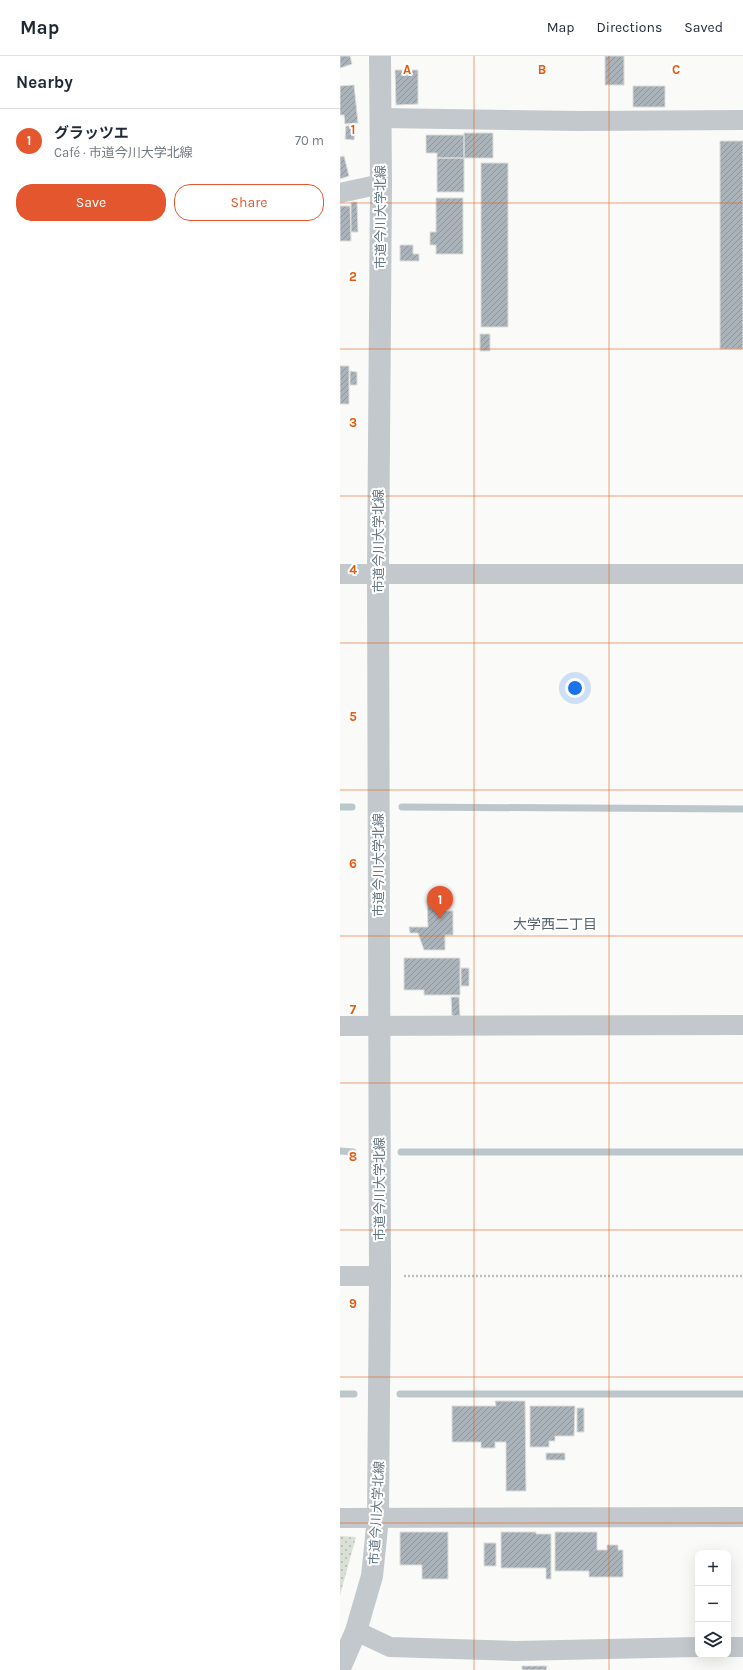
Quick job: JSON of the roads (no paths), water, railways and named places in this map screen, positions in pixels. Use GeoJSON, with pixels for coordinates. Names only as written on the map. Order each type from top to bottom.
{"type":"FeatureCollection","features":[{"type":"Feature","properties":{"kind":"street","name":"市道今川大学北線"},"geometry":{"type":"LineString","coordinates":[[342,1661],[356,1631],[372,1576],[378,1518],[380,1276],[378,1026],[378,574],[381,184],[380,56]]}},
{"type":"Feature","properties":{"kind":"street"},"geometry":{"type":"LineString","coordinates":[[381,118],[581,121],[743,120]]}},
{"type":"Feature","properties":{"kind":"street"},"geometry":{"type":"LineString","coordinates":[[340,193],[381,184]]}},
{"type":"Feature","properties":{"kind":"street"},"geometry":{"type":"LineString","coordinates":[[340,574],[743,574]]}},
{"type":"Feature","properties":{"kind":"street"},"geometry":{"type":"LineString","coordinates":[[340,1026],[743,1025]]}},
{"type":"Feature","properties":{"kind":"street"},"geometry":{"type":"LineString","coordinates":[[340,1276],[380,1276]]}},
{"type":"Feature","properties":{"kind":"street"},"geometry":{"type":"LineString","coordinates":[[340,1518],[743,1517]]}},
{"type":"Feature","properties":{"kind":"street"},"geometry":{"type":"LineString","coordinates":[[356,1631],[390,1646],[516,1651],[695,1647]]}},
{"type":"Feature","properties":{"kind":"street"},"geometry":{"type":"LineString","coordinates":[[731,1647],[743,1646]]}},
{"type":"Feature","properties":{"kind":"waterway"},"geometry":{"type":"LineString","coordinates":[[340,807],[352,807]]}},
{"type":"Feature","properties":{"kind":"waterway"},"geometry":{"type":"LineString","coordinates":[[402,807],[743,809]]}},
{"type":"Feature","properties":{"kind":"waterway"},"geometry":{"type":"LineString","coordinates":[[340,1151],[353,1152]]}},
{"type":"Feature","properties":{"kind":"waterway"},"geometry":{"type":"LineString","coordinates":[[401,1152],[743,1152]]}},
{"type":"Feature","properties":{"kind":"waterway"},"geometry":{"type":"LineString","coordinates":[[340,1394],[354,1394]]}},
{"type":"Feature","properties":{"kind":"waterway"},"geometry":{"type":"LineString","coordinates":[[400,1394],[743,1394]]}},
{"type":"Feature","properties":{"kind":"place","name":"グラッツエ"},"geometry":{"type":"Point","coordinates":[440,919]}},
{"type":"Feature","properties":{"kind":"district","name":"大学西二丁目"},"geometry":{"type":"Point","coordinates":[555,924]}}]}
